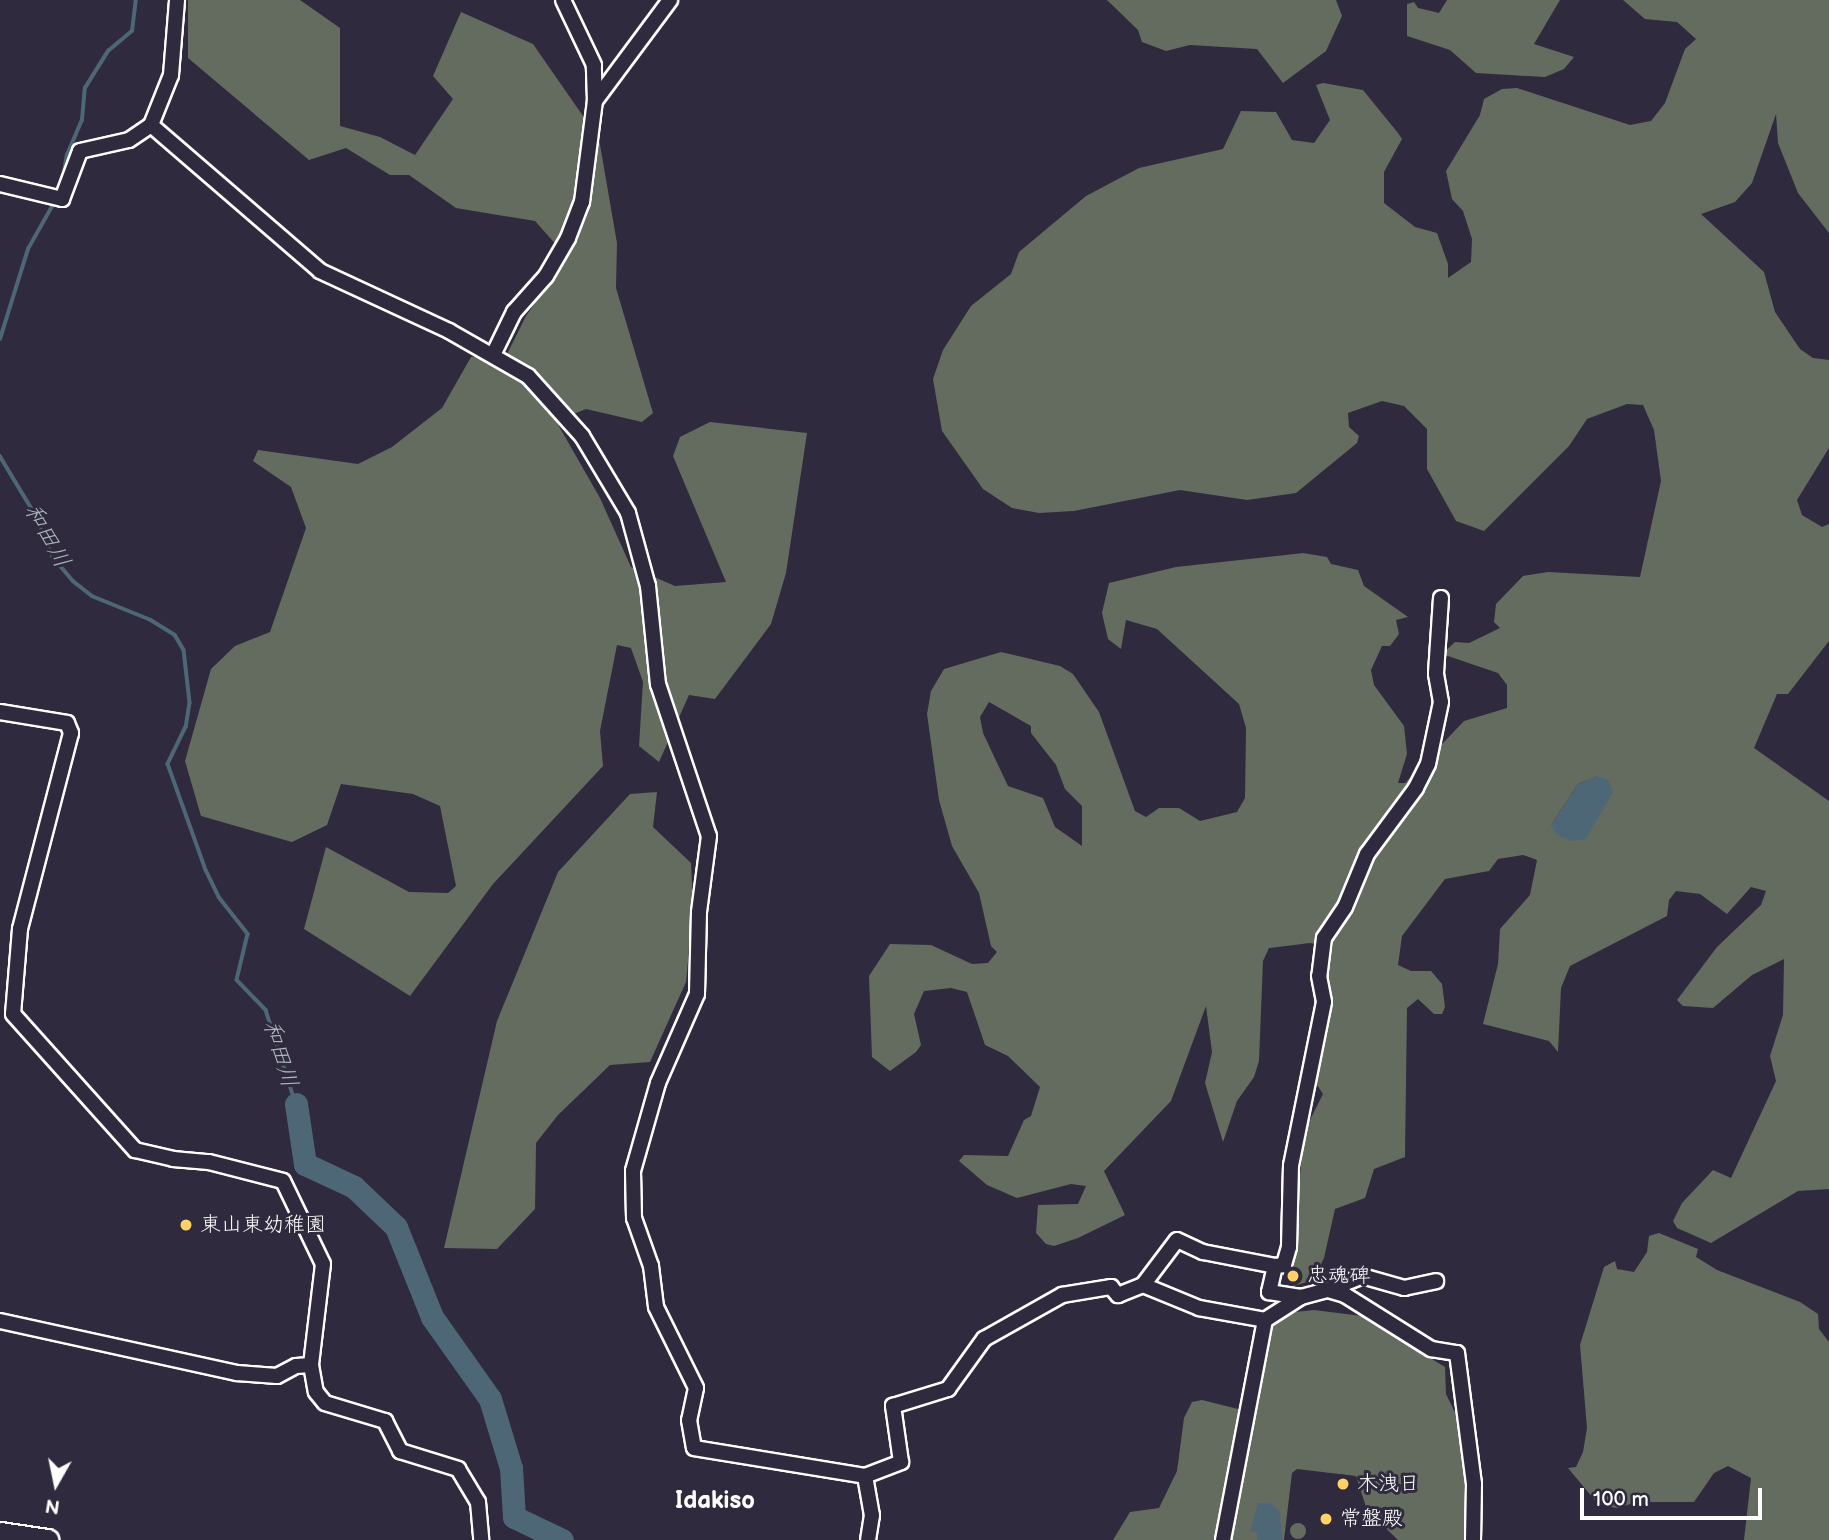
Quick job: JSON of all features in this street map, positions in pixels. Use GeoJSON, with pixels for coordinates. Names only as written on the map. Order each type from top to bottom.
{"type":"FeatureCollection","features":[{"type":"Feature","properties":{"kind":"main road"},"geometry":{"type":"LineString","coordinates":[[0,1533],[47,1540]]}},
{"type":"Feature","properties":{"kind":"street"},"geometry":{"type":"LineString","coordinates":[[0,184],[62,199],[80,150],[129,141],[151,125],[171,75],[177,0]]}},
{"type":"Feature","properties":{"kind":"street"},"geometry":{"type":"LineString","coordinates":[[493,355],[514,312],[546,276],[568,239],[582,202],[595,101],[594,65],[563,0]]}},
{"type":"Feature","properties":{"kind":"street"},"geometry":{"type":"LineString","coordinates":[[595,101],[670,0]]}},
{"type":"Feature","properties":{"kind":"street"},"geometry":{"type":"LineString","coordinates":[[151,125],[320,271],[493,355],[528,376],[582,436],[628,513],[648,586],[658,684],[709,836],[699,912],[697,994],[658,1083],[633,1171],[634,1218],[652,1266],[656,1307],[696,1388],[689,1420],[694,1448],[865,1476],[901,1462],[893,1406],[948,1389],[984,1339],[1062,1295],[1111,1287],[1118,1295],[1143,1285],[1177,1240],[1203,1252],[1275,1266],[1284,1265],[1289,1247],[1291,1165],[1324,1002],[1319,976],[1324,938],[1345,907],[1367,854],[1416,789],[1428,764],[1441,702],[1436,674],[1441,598]]}},
{"type":"Feature","properties":{"kind":"street"},"geometry":{"type":"LineString","coordinates":[[0,712],[67,723],[71,733],[20,929],[13,1014],[135,1150],[173,1159],[209,1162],[283,1181],[296,1215],[323,1264],[311,1365],[316,1392],[325,1403],[384,1421],[400,1451],[458,1469],[478,1502],[481,1540]]}},
{"type":"Feature","properties":{"kind":"street"},"geometry":{"type":"LineString","coordinates":[[1275,1266],[1269,1292],[1301,1297]]}},
{"type":"Feature","properties":{"kind":"street"},"geometry":{"type":"LineString","coordinates":[[1143,1285],[1199,1308],[1265,1320],[1301,1297],[1328,1290],[1362,1276],[1404,1288],[1436,1281]]}},
{"type":"Feature","properties":{"kind":"street"},"geometry":{"type":"LineString","coordinates":[[1328,1290],[1345,1295],[1431,1349],[1457,1353],[1474,1484],[1473,1540]]}},
{"type":"Feature","properties":{"kind":"street"},"geometry":{"type":"LineString","coordinates":[[1223,1540],[1265,1320]]}},
{"type":"Feature","properties":{"kind":"street"},"geometry":{"type":"LineString","coordinates":[[0,1321],[237,1373],[277,1376],[296,1366],[311,1365]]}},
{"type":"Feature","properties":{"kind":"street"},"geometry":{"type":"LineString","coordinates":[[865,1476],[872,1515],[868,1540]]}},
{"type":"Feature","properties":{"kind":"green space"},"geometry":{"type":"Polygon","coordinates":[[[188,0],[300,0],[340,28],[340,126],[380,137],[415,155],[453,99],[433,76],[461,12],[533,44],[599,139],[617,243],[616,288],[653,413],[642,422],[586,409],[556,421],[600,498],[631,567],[675,586],[726,582],[673,456],[680,437],[710,422],[807,433],[786,573],[771,624],[715,699],[689,695],[659,762],[639,746],[643,682],[631,648],[617,645],[600,731],[603,766],[493,884],[410,996],[304,929],[326,847],[409,892],[448,893],[456,886],[440,806],[413,794],[341,784],[327,825],[292,842],[201,816],[185,761],[211,669],[235,646],[270,632],[306,528],[291,487],[253,461],[258,450],[358,464],[392,447],[442,408],[471,357],[507,354],[526,316],[567,257],[535,221],[456,208],[409,175],[390,175],[346,148],[309,160],[188,58],[188,0]]]}},
{"type":"Feature","properties":{"kind":"green space"},"geometry":{"type":"Polygon","coordinates":[[[1107,0],[1336,0],[1342,16],[1326,51],[1283,83],[1257,49],[1190,45],[1166,51],[1142,42],[1138,30],[1107,0]]]}},
{"type":"Feature","properties":{"kind":"green space"},"geometry":{"type":"Polygon","coordinates":[[[1447,0],[1560,0],[1534,44],[1574,57],[1564,69],[1545,77],[1476,73],[1450,50],[1407,36],[1407,4],[1414,2],[1418,8],[1439,13],[1447,0]]]}},
{"type":"Feature","properties":{"kind":"green space"},"geometry":{"type":"Polygon","coordinates":[[[1623,0],[1829,0],[1829,233],[1798,193],[1778,143],[1776,114],[1752,183],[1735,202],[1701,214],[1764,272],[1775,312],[1800,349],[1813,358],[1829,360],[1829,448],[1797,500],[1802,515],[1822,527],[1829,524],[1829,641],[1788,694],[1777,694],[1754,748],[1829,801],[1829,1189],[1798,1191],[1711,1243],[1677,1228],[1673,1221],[1682,1203],[1713,1170],[1731,1178],[1776,1081],[1770,1056],[1783,1015],[1784,959],[1752,975],[1713,1008],[1683,1006],[1677,1000],[1717,947],[1761,905],[1766,891],[1751,887],[1727,914],[1700,894],[1676,891],[1669,900],[1667,916],[1570,966],[1561,988],[1558,1052],[1549,1041],[1483,1024],[1498,964],[1500,929],[1530,895],[1537,860],[1523,855],[1498,859],[1489,871],[1445,879],[1402,936],[1398,965],[1411,971],[1431,971],[1442,984],[1445,1007],[1442,1014],[1434,1014],[1418,999],[1407,1008],[1405,1157],[1374,1169],[1365,1198],[1335,1209],[1324,1258],[1313,1280],[1294,1286],[1283,1275],[1284,1205],[1299,1184],[1305,1130],[1323,1094],[1313,1079],[1321,979],[1319,945],[1310,943],[1269,948],[1263,961],[1259,1061],[1254,1077],[1237,1101],[1223,1142],[1205,1083],[1212,1052],[1206,1006],[1171,1101],[1104,1171],[1125,1215],[1078,1238],[1054,1246],[1046,1244],[1036,1233],[1038,1205],[1078,1204],[1086,1186],[1071,1184],[1017,1198],[987,1185],[959,1161],[964,1155],[1008,1156],[1024,1120],[1031,1116],[1040,1087],[1008,1056],[985,1045],[967,992],[951,988],[924,991],[914,1014],[921,1045],[916,1052],[890,1071],[872,1057],[869,976],[890,944],[931,945],[972,964],[988,963],[997,952],[991,946],[979,893],[952,846],[939,800],[927,714],[931,691],[944,669],[1001,652],[1060,666],[1073,674],[1099,712],[1135,811],[1146,817],[1159,808],[1179,808],[1200,821],[1237,812],[1245,798],[1246,728],[1239,704],[1157,629],[1126,620],[1121,649],[1108,639],[1102,613],[1109,583],[1176,567],[1303,553],[1327,557],[1331,564],[1358,570],[1364,586],[1408,617],[1396,620],[1399,634],[1390,646],[1382,646],[1371,670],[1374,685],[1404,726],[1407,754],[1398,783],[1405,783],[1464,721],[1507,708],[1507,685],[1498,673],[1442,654],[1455,642],[1469,643],[1500,628],[1494,622],[1496,604],[1523,576],[1548,572],[1640,577],[1661,481],[1654,430],[1643,405],[1627,404],[1587,419],[1569,446],[1484,531],[1456,521],[1427,469],[1427,429],[1404,406],[1382,401],[1348,413],[1349,427],[1359,436],[1357,443],[1296,493],[1247,500],[1180,490],[1074,511],[1039,513],[1012,508],[983,489],[942,431],[933,379],[943,350],[971,306],[1011,274],[1019,252],[1086,196],[1139,168],[1223,149],[1241,111],[1276,112],[1292,140],[1314,143],[1330,120],[1316,85],[1323,83],[1363,90],[1402,139],[1384,172],[1384,203],[1415,227],[1437,233],[1448,264],[1448,278],[1471,262],[1472,239],[1463,211],[1452,199],[1446,171],[1480,115],[1484,99],[1502,89],[1517,88],[1630,125],[1651,121],[1665,103],[1685,49],[1696,39],[1677,22],[1645,19],[1623,0]],[[989,702],[980,717],[983,733],[1008,786],[1043,798],[1055,827],[1082,846],[1082,806],[1065,789],[1056,765],[1031,733],[1031,726],[989,702]],[[1598,776],[1578,784],[1551,825],[1598,776]]]}},
{"type":"Feature","properties":{"kind":"green space"},"geometry":{"type":"Polygon","coordinates":[[[657,792],[653,827],[691,863],[693,906],[686,982],[650,1062],[610,1065],[558,1115],[536,1143],[535,1209],[497,1249],[444,1248],[497,1021],[558,872],[630,794],[657,792]]]}},
{"type":"Feature","properties":{"kind":"green space"},"geometry":{"type":"Polygon","coordinates":[[[1659,1233],[1698,1249],[1696,1257],[1717,1270],[1800,1302],[1818,1314],[1819,1329],[1829,1342],[1829,1540],[1744,1540],[1751,1478],[1728,1466],[1714,1473],[1694,1502],[1638,1502],[1616,1508],[1598,1504],[1568,1468],[1576,1467],[1583,1452],[1587,1428],[1580,1345],[1604,1267],[1615,1261],[1617,1269],[1634,1272],[1647,1252],[1649,1236],[1659,1233]]]}},
{"type":"Feature","properties":{"kind":"green space"},"geometry":{"type":"Polygon","coordinates":[[[1314,1310],[1362,1316],[1445,1367],[1446,1394],[1461,1425],[1468,1486],[1468,1540],[1398,1540],[1367,1510],[1356,1476],[1297,1469],[1292,1473],[1284,1540],[1230,1540],[1271,1323],[1276,1314],[1314,1310]]]}},
{"type":"Feature","properties":{"kind":"green space"},"geometry":{"type":"Polygon","coordinates":[[[1202,1400],[1242,1410],[1216,1540],[1113,1540],[1130,1512],[1159,1508],[1177,1471],[1184,1418],[1192,1402],[1202,1400]]]}},
{"type":"Feature","properties":{"kind":"green space"},"geometry":{"type":"Polygon","coordinates":[[[1298,1523],[1304,1525],[1304,1537],[1298,1539],[1292,1537],[1290,1531],[1292,1525],[1298,1523]]]}},
{"type":"Feature","properties":{"kind":"water"},"geometry":{"type":"Polygon","coordinates":[[[1597,776],[1608,780],[1613,792],[1586,839],[1571,841],[1557,835],[1551,825],[1578,784],[1597,776]]]}},
{"type":"Feature","properties":{"kind":"water"},"geometry":{"type":"Polygon","coordinates":[[[1258,1503],[1272,1504],[1280,1512],[1282,1540],[1257,1540],[1258,1533],[1250,1531],[1258,1503]]]}},
{"type":"Feature","properties":{"kind":"waterway","name":"和田川"},"geometry":{"type":"LineString","coordinates":[[63,179],[67,155],[82,120],[85,88],[108,51],[132,31],[136,0]]}},
{"type":"Feature","properties":{"kind":"waterway","name":"和田川"},"geometry":{"type":"LineString","coordinates":[[0,339],[28,249],[54,203]]}},
{"type":"Feature","properties":{"kind":"waterway","name":"和田川"},"geometry":{"type":"LineString","coordinates":[[0,456],[35,514],[53,557],[73,581],[92,596],[151,620],[175,635],[184,650],[190,703],[186,727],[168,764],[206,870],[219,897],[248,934],[237,980],[266,1010],[296,1104]]}},
{"type":"Feature","properties":{"kind":"waterway","name":"和田川"},"geometry":{"type":"LineString","coordinates":[[296,1104],[305,1164],[354,1187],[396,1227],[432,1317],[490,1399],[511,1468],[514,1517],[562,1540]]}},
{"type":"Feature","properties":{"kind":"place","name":"東山東幼稚園"},"geometry":{"type":"Point","coordinates":[186,1225]}},
{"type":"Feature","properties":{"kind":"place","name":"忠魂碑"},"geometry":{"type":"Point","coordinates":[1293,1276]}},
{"type":"Feature","properties":{"kind":"place","name":"木洩日"},"geometry":{"type":"Point","coordinates":[1343,1484]}},
{"type":"Feature","properties":{"kind":"place","name":"常盤殿"},"geometry":{"type":"Point","coordinates":[1326,1519]}},
{"type":"Feature","properties":{"kind":"district","name":"Idakiso"},"geometry":{"type":"Point","coordinates":[715,1501]}}]}
